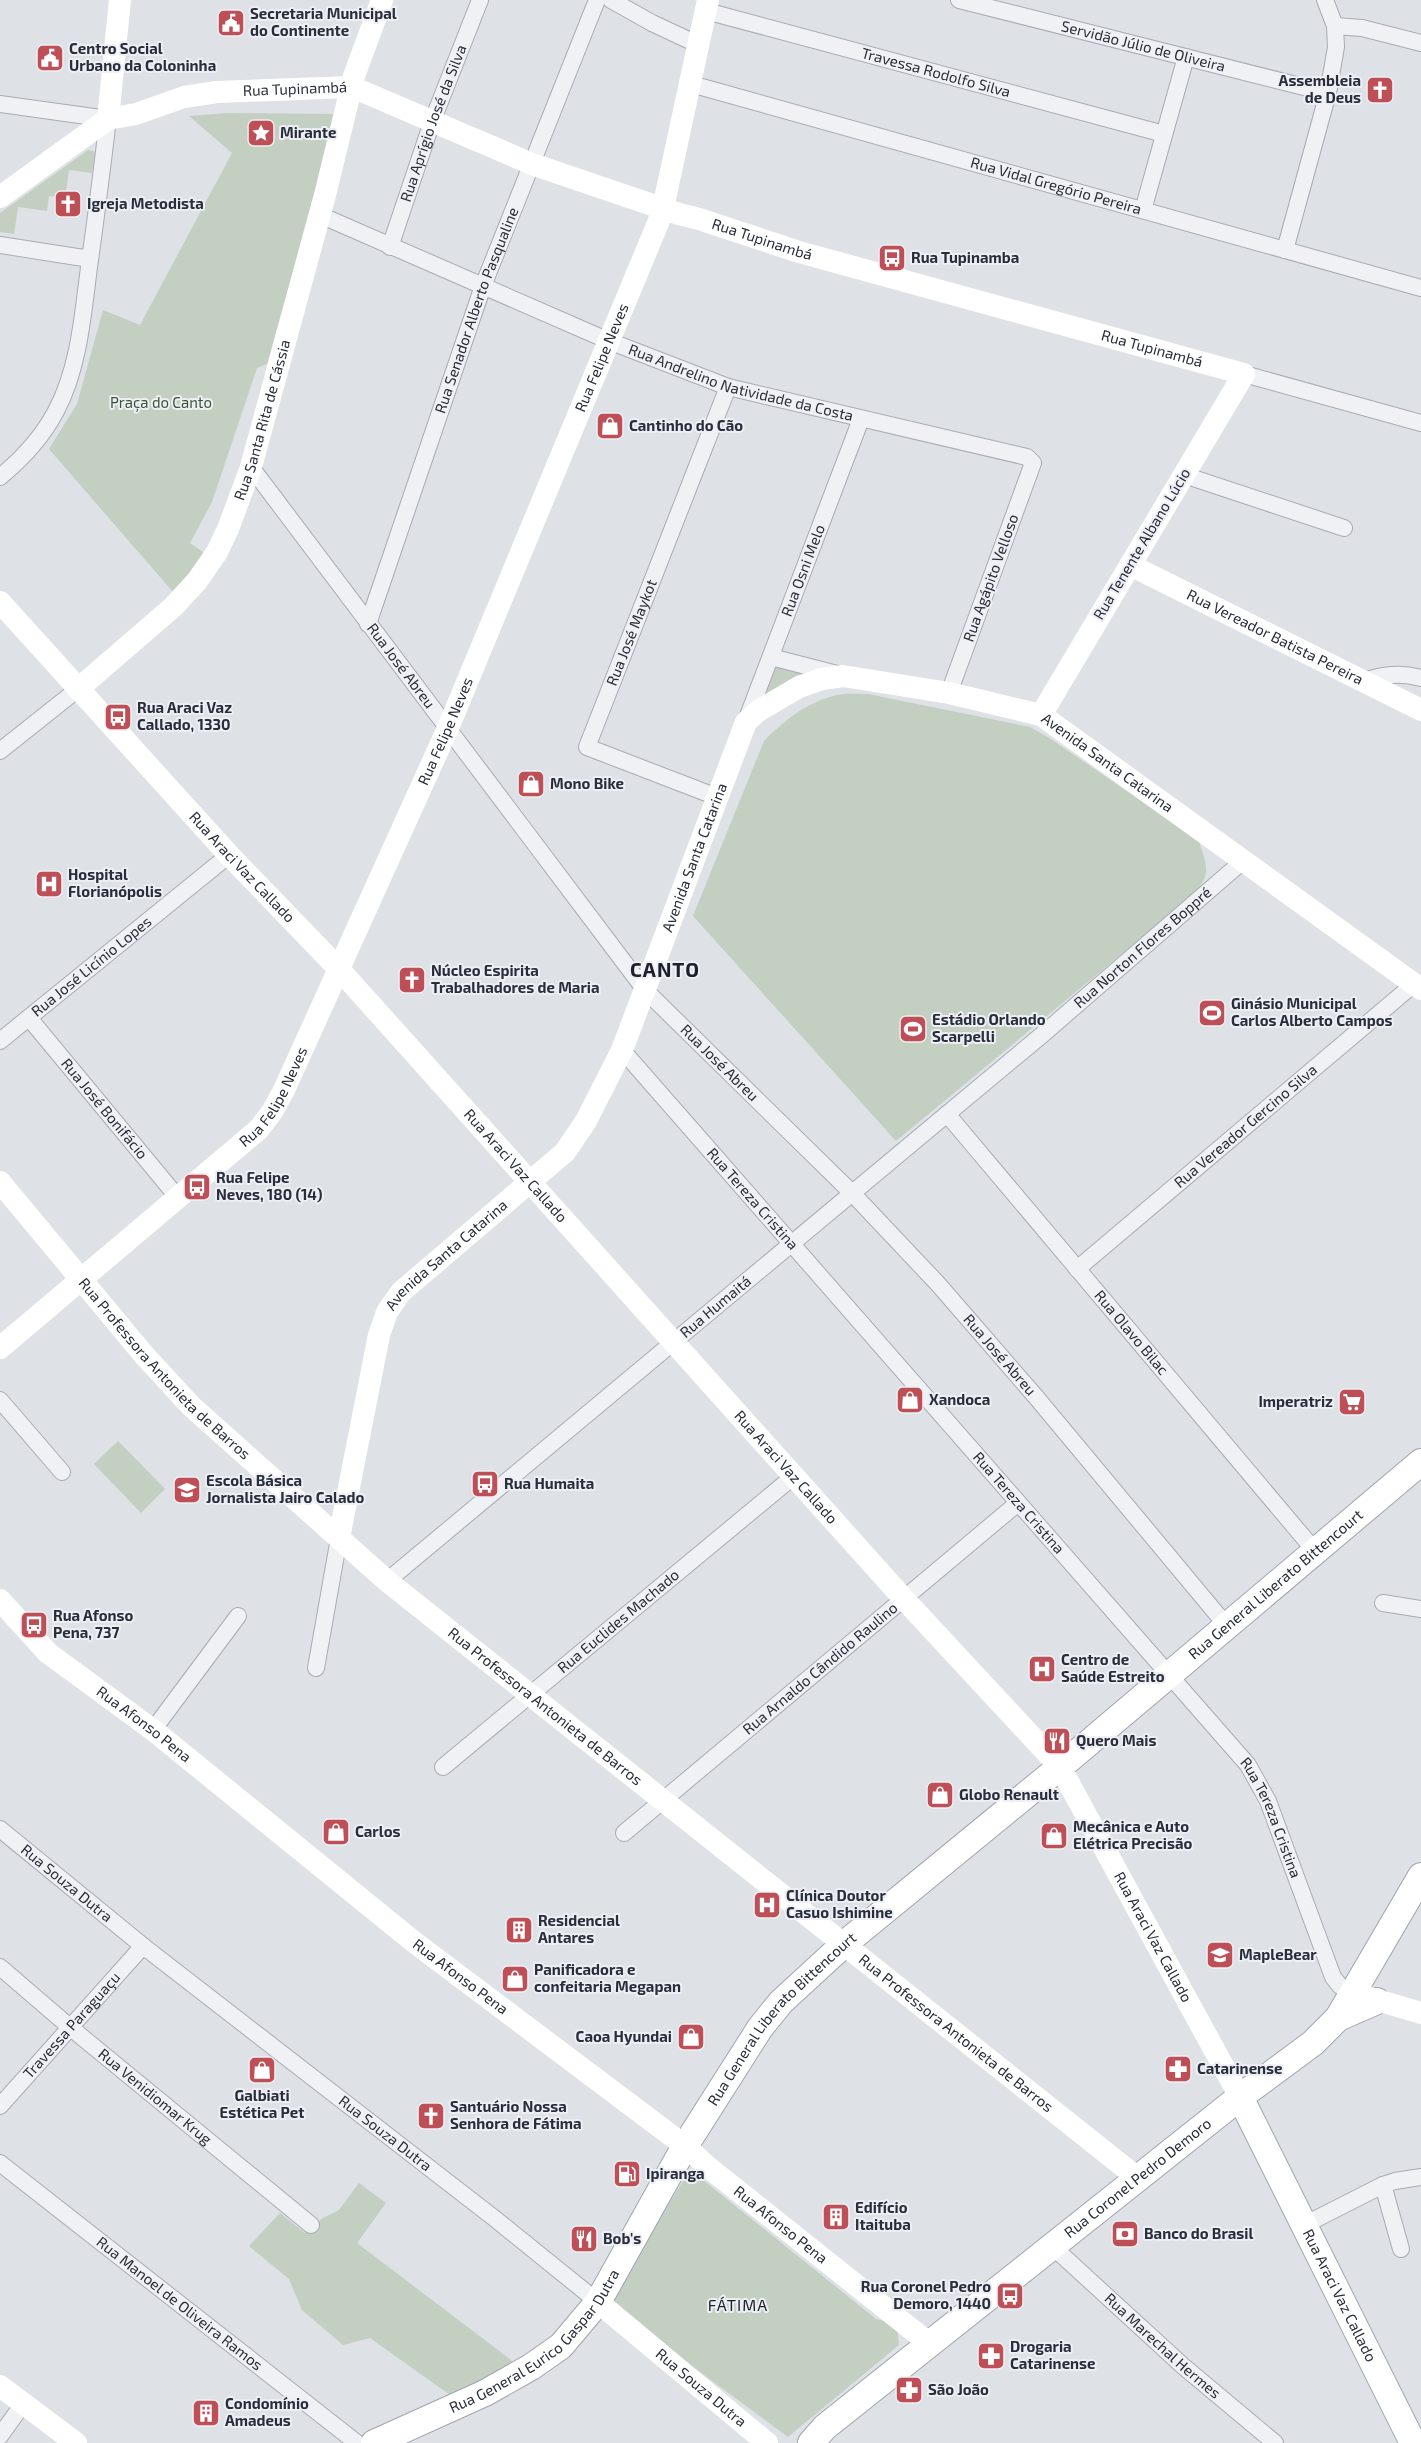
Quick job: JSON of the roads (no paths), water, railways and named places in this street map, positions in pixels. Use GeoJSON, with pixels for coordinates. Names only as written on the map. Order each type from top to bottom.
{"type":"FeatureCollection","features":[{"type":"Feature","properties":{"kind":"main road","name":"Rua General Liberato Bittencourt"},"geometry":{"type":"LineString","coordinates":[[686,2146],[760,2028],[781,2002],[843,1945],[1060,1767],[1421,1462]]}},
{"type":"Feature","properties":{"kind":"main road"},"geometry":{"type":"LineString","coordinates":[[1366,1997],[1421,1876]]}},
{"type":"Feature","properties":{"kind":"main road","name":"Rua Coronel Pedro Demoro"},"geometry":{"type":"LineString","coordinates":[[811,2443],[825,2427],[1240,2097],[1313,2043],[1338,2018],[1366,1997]]}},
{"type":"Feature","properties":{"kind":"main road","name":"Rua Araci Vaz Callado"},"geometry":{"type":"LineString","coordinates":[[1240,2097],[1413,2443]]}},
{"type":"Feature","properties":{"kind":"main road","name":"Rua General Eurico Gaspar Dutra"},"geometry":{"type":"LineString","coordinates":[[374,2443],[485,2393],[531,2367],[561,2346],[598,2302],[686,2146]]}},
{"type":"Feature","properties":{"kind":"street"},"geometry":{"type":"LineString","coordinates":[[0,477],[19,462],[39,439],[57,410],[69,377],[77,344],[90,259],[108,119],[120,0]]}},
{"type":"Feature","properties":{"kind":"street","name":"Rua Santa Rita de Cássia"},"geometry":{"type":"LineString","coordinates":[[0,751],[144,634],[197,581],[217,552],[228,529],[250,467],[320,215],[352,87],[382,0]]}},
{"type":"Feature","properties":{"kind":"street","name":"Rua Aprígio José da Silva"},"geometry":{"type":"LineString","coordinates":[[390,247],[432,122],[480,0]]}},
{"type":"Feature","properties":{"kind":"street","name":"Rua Senador Alberto Pasqualine"},"geometry":{"type":"LineString","coordinates":[[368,624],[483,286],[597,0]]}},
{"type":"Feature","properties":{"kind":"street"},"geometry":{"type":"LineString","coordinates":[[611,0],[652,24],[699,45]]}},
{"type":"Feature","properties":{"kind":"street","name":"Servidão Júlio de Oliveira"},"geometry":{"type":"LineString","coordinates":[[959,0],[1328,93]]}},
{"type":"Feature","properties":{"kind":"street"},"geometry":{"type":"LineString","coordinates":[[1285,250],[1328,93],[1336,48],[1336,26],[1325,0]]}},
{"type":"Feature","properties":{"kind":"street","name":"Rua Felipe Neves"},"geometry":{"type":"LineString","coordinates":[[0,1348],[258,1130],[272,1112],[448,728],[663,208],[707,6]]}},
{"type":"Feature","properties":{"kind":"street","name":"Travessa Rodolfo Silva"},"geometry":{"type":"LineString","coordinates":[[707,6],[1164,134]]}},
{"type":"Feature","properties":{"kind":"street"},"geometry":{"type":"LineString","coordinates":[[1336,26],[1362,28],[1421,43]]}},
{"type":"Feature","properties":{"kind":"street"},"geometry":{"type":"LineString","coordinates":[[1143,210],[1186,57]]}},
{"type":"Feature","properties":{"kind":"street","name":"Rua Vidal Gregório Pereira"},"geometry":{"type":"LineString","coordinates":[[691,84],[1421,288]]}},
{"type":"Feature","properties":{"kind":"street","name":"Rua Tupinambá"},"geometry":{"type":"LineString","coordinates":[[108,119],[136,114],[184,97],[216,92],[352,87],[532,164],[799,252],[1421,423]]}},
{"type":"Feature","properties":{"kind":"street"},"geometry":{"type":"LineString","coordinates":[[0,104],[108,119]]}},
{"type":"Feature","properties":{"kind":"street"},"geometry":{"type":"LineString","coordinates":[[0,197],[108,119]]}},
{"type":"Feature","properties":{"kind":"street","name":"Rua Andrelino Natividade da Costa"},"geometry":{"type":"LineString","coordinates":[[320,215],[390,247],[609,340],[728,387],[1027,456],[1033,463]]}},
{"type":"Feature","properties":{"kind":"street"},"geometry":{"type":"LineString","coordinates":[[0,246],[90,259]]}},
{"type":"Feature","properties":{"kind":"street","name":"Rua Tenente Albano Lúcio"},"geometry":{"type":"LineString","coordinates":[[1041,715],[1244,374]]}},
{"type":"Feature","properties":{"kind":"street","name":"Rua José Maykot"},"geometry":{"type":"LineString","coordinates":[[718,797],[587,747],[728,387]]}},
{"type":"Feature","properties":{"kind":"street","name":"Rua Osni Melo"},"geometry":{"type":"LineString","coordinates":[[746,722],[861,419]]}},
{"type":"Feature","properties":{"kind":"street","name":"Rua Agápito Velloso"},"geometry":{"type":"LineString","coordinates":[[949,693],[1033,463]]}},
{"type":"Feature","properties":{"kind":"street","name":"Rua José Abreu"},"geometry":{"type":"LineString","coordinates":[[250,467],[644,990],[852,1193],[973,1323],[1226,1625]]}},
{"type":"Feature","properties":{"kind":"street"},"geometry":{"type":"LineString","coordinates":[[1184,475],[1344,528]]}},
{"type":"Feature","properties":{"kind":"street","name":"Rua Vereador Batista Pereira"},"geometry":{"type":"LineString","coordinates":[[1130,565],[1421,710]]}},
{"type":"Feature","properties":{"kind":"street","name":"Rua Araci Vaz Callado"},"geometry":{"type":"LineString","coordinates":[[0,602],[230,855],[338,968],[903,1598],[1060,1767],[1240,2097]]}},
{"type":"Feature","properties":{"kind":"street"},"geometry":{"type":"LineString","coordinates":[[771,657],[843,676]]}},
{"type":"Feature","properties":{"kind":"street"},"geometry":{"type":"LineString","coordinates":[[1363,681],[1386,674],[1407,674],[1421,678]]}},
{"type":"Feature","properties":{"kind":"street","name":"Avenida Santa Catarina"},"geometry":{"type":"LineString","coordinates":[[316,1668],[339,1538],[379,1335],[387,1312],[401,1292],[565,1152],[577,1136],[622,1050],[746,722],[758,711],[799,687],[822,679],[843,676],[949,693],[1041,715],[1417,986]]}},
{"type":"Feature","properties":{"kind":"street","name":"Rua José Licínio Lopes"},"geometry":{"type":"LineString","coordinates":[[0,1042],[230,855]]}},
{"type":"Feature","properties":{"kind":"street","name":"Rua Norton Flores Boppré"},"geometry":{"type":"LineString","coordinates":[[1043,1034],[1243,861]]}},
{"type":"Feature","properties":{"kind":"street","name":"Rua Vereador Gercino Silva"},"geometry":{"type":"LineString","coordinates":[[1077,1269],[1417,986]]}},
{"type":"Feature","properties":{"kind":"street","name":"Rua José Bonifácio"},"geometry":{"type":"LineString","coordinates":[[29,1018],[179,1198]]}},
{"type":"Feature","properties":{"kind":"street","name":"Rua Humaitá"},"geometry":{"type":"LineString","coordinates":[[387,1581],[1043,1034]]}},
{"type":"Feature","properties":{"kind":"street","name":"Rua Tereza Cristina"},"geometry":{"type":"LineString","coordinates":[[622,1050],[1248,1765],[1259,1781],[1268,1801],[1333,1977],[1340,1986],[1366,1997]]}},
{"type":"Feature","properties":{"kind":"street","name":"Rua Olavo Bilac"},"geometry":{"type":"LineString","coordinates":[[947,1114],[1315,1551]]}},
{"type":"Feature","properties":{"kind":"street","name":"Rua Professora Antonieta de Barros"},"geometry":{"type":"LineString","coordinates":[[0,1182],[144,1355],[191,1406],[387,1581],[843,1945],[1116,2158],[1139,2179]]}},
{"type":"Feature","properties":{"kind":"street"},"geometry":{"type":"LineString","coordinates":[[0,1400],[62,1472]]}},
{"type":"Feature","properties":{"kind":"street","name":"Rua Euclides Machado"},"geometry":{"type":"LineString","coordinates":[[443,1767],[794,1476]]}},
{"type":"Feature","properties":{"kind":"street","name":"Rua Arnaldo Cândido Raulino"},"geometry":{"type":"LineString","coordinates":[[624,1833],[1018,1503]]}},
{"type":"Feature","properties":{"kind":"street","name":"Rua Afonso Pena"},"geometry":{"type":"LineString","coordinates":[[0,1600],[48,1653],[153,1730],[414,1942],[686,2146],[708,2167],[930,2344]]}},
{"type":"Feature","properties":{"kind":"street"},"geometry":{"type":"LineString","coordinates":[[1383,1603],[1421,1609]]}},
{"type":"Feature","properties":{"kind":"street"},"geometry":{"type":"LineString","coordinates":[[153,1730],[238,1616]]}},
{"type":"Feature","properties":{"kind":"street","name":"Rua Souza Dutra"},"geometry":{"type":"LineString","coordinates":[[0,1829],[143,1946],[494,2218],[767,2443]]}},
{"type":"Feature","properties":{"kind":"street","name":"Travessa Paraguaçu"},"geometry":{"type":"LineString","coordinates":[[0,2106],[143,1946]]}},
{"type":"Feature","properties":{"kind":"street","name":"Rua Venidiomar Krug"},"geometry":{"type":"LineString","coordinates":[[0,1967],[71,2028],[311,2225]]}},
{"type":"Feature","properties":{"kind":"street"},"geometry":{"type":"LineString","coordinates":[[1366,1997],[1421,2013]]}},
{"type":"Feature","properties":{"kind":"street","name":"Rua Manoel de Oliveira Ramos"},"geometry":{"type":"LineString","coordinates":[[0,2163],[357,2443]]}},
{"type":"Feature","properties":{"kind":"street"},"geometry":{"type":"LineString","coordinates":[[1304,2225],[1383,2185],[1395,2181],[1421,2178]]}},
{"type":"Feature","properties":{"kind":"street"},"geometry":{"type":"LineString","coordinates":[[1383,2185],[1400,2249]]}},
{"type":"Feature","properties":{"kind":"street","name":"Rua Marechal Hermes"},"geometry":{"type":"LineString","coordinates":[[1052,2246],[1176,2360],[1275,2443]]}},
{"type":"Feature","properties":{"kind":"street"},"geometry":{"type":"LineString","coordinates":[[0,2386],[76,2443]]}},
{"type":"Feature","properties":{"kind":"street"},"geometry":{"type":"LineString","coordinates":[[0,2436],[23,2404]]}},
{"type":"Feature","properties":{"kind":"place","name":"Secretaria Municipal do Continente"},"geometry":{"type":"Point","coordinates":[231,23]}},
{"type":"Feature","properties":{"kind":"place","name":"Centro Social Urbano da Coloninha"},"geometry":{"type":"Point","coordinates":[50,58]}},
{"type":"Feature","properties":{"kind":"place","name":"Assembleia de Deus"},"geometry":{"type":"Point","coordinates":[1380,90]}},
{"type":"Feature","properties":{"kind":"place","name":"Mirante"},"geometry":{"type":"Point","coordinates":[261,133]}},
{"type":"Feature","properties":{"kind":"place","name":"Igreja Metodista"},"geometry":{"type":"Point","coordinates":[68,204]}},
{"type":"Feature","properties":{"kind":"place","name":"Rua Tupinamba"},"geometry":{"type":"Point","coordinates":[892,258]}},
{"type":"Feature","properties":{"kind":"place","name":"Cantinho do Cão"},"geometry":{"type":"Point","coordinates":[610,426]}},
{"type":"Feature","properties":{"kind":"place","name":"Rua Araci Vaz Callado, 1330"},"geometry":{"type":"Point","coordinates":[118,717]}},
{"type":"Feature","properties":{"kind":"place","name":"Mono Bike"},"geometry":{"type":"Point","coordinates":[531,784]}},
{"type":"Feature","properties":{"kind":"place","name":"Hospital Florianópolis"},"geometry":{"type":"Point","coordinates":[49,884]}},
{"type":"Feature","properties":{"kind":"place","name":"Núcleo Espirita Trabalhadores de Maria"},"geometry":{"type":"Point","coordinates":[412,980]}},
{"type":"Feature","properties":{"kind":"place","name":"Ginásio Municipal Carlos Alberto Campos"},"geometry":{"type":"Point","coordinates":[1212,1013]}},
{"type":"Feature","properties":{"kind":"place","name":"Estádio Orlando Scarpelli"},"geometry":{"type":"Point","coordinates":[913,1029]}},
{"type":"Feature","properties":{"kind":"place","name":"Rua Felipe Neves, 180 (14)"},"geometry":{"type":"Point","coordinates":[197,1187]}},
{"type":"Feature","properties":{"kind":"place","name":"Xandoca"},"geometry":{"type":"Point","coordinates":[910,1400]}},
{"type":"Feature","properties":{"kind":"place","name":"Imperatriz"},"geometry":{"type":"Point","coordinates":[1352,1402]}},
{"type":"Feature","properties":{"kind":"place","name":"Rua Humaita"},"geometry":{"type":"Point","coordinates":[485,1484]}},
{"type":"Feature","properties":{"kind":"place","name":"Escola Básica Jornalista Jairo Calado"},"geometry":{"type":"Point","coordinates":[187,1490]}},
{"type":"Feature","properties":{"kind":"place","name":"Rua Afonso Pena, 737"},"geometry":{"type":"Point","coordinates":[34,1625]}},
{"type":"Feature","properties":{"kind":"place","name":"Centro de Saúde Estreito"},"geometry":{"type":"Point","coordinates":[1042,1669]}},
{"type":"Feature","properties":{"kind":"place","name":"Quero Mais"},"geometry":{"type":"Point","coordinates":[1057,1741]}},
{"type":"Feature","properties":{"kind":"place","name":"Globo Renault"},"geometry":{"type":"Point","coordinates":[940,1795]}},
{"type":"Feature","properties":{"kind":"place","name":"Carlos"},"geometry":{"type":"Point","coordinates":[336,1832]}},
{"type":"Feature","properties":{"kind":"place","name":"Mecânica e Auto Elétrica Precisão"},"geometry":{"type":"Point","coordinates":[1054,1836]}},
{"type":"Feature","properties":{"kind":"place","name":"Clínica Doutor Casuo Ishimine"},"geometry":{"type":"Point","coordinates":[767,1905]}},
{"type":"Feature","properties":{"kind":"place","name":"Residencial Antares"},"geometry":{"type":"Point","coordinates":[519,1930]}},
{"type":"Feature","properties":{"kind":"place","name":"MapleBear"},"geometry":{"type":"Point","coordinates":[1220,1955]}},
{"type":"Feature","properties":{"kind":"place","name":"Panificadora e confeitaria Megapan"},"geometry":{"type":"Point","coordinates":[515,1979]}},
{"type":"Feature","properties":{"kind":"place","name":"Caoa Hyundai"},"geometry":{"type":"Point","coordinates":[691,2037]}},
{"type":"Feature","properties":{"kind":"place","name":"Catarinense"},"geometry":{"type":"Point","coordinates":[1178,2069]}},
{"type":"Feature","properties":{"kind":"place","name":"Galbiati Estética Pet"},"geometry":{"type":"Point","coordinates":[262,2070]}},
{"type":"Feature","properties":{"kind":"place","name":"Santuário Nossa Senhora de Fátima"},"geometry":{"type":"Point","coordinates":[431,2116]}},
{"type":"Feature","properties":{"kind":"place","name":"Ipiranga"},"geometry":{"type":"Point","coordinates":[627,2174]}},
{"type":"Feature","properties":{"kind":"place","name":"Edifício Itaituba"},"geometry":{"type":"Point","coordinates":[836,2217]}},
{"type":"Feature","properties":{"kind":"place","name":"Banco do Brasil"},"geometry":{"type":"Point","coordinates":[1125,2234]}},
{"type":"Feature","properties":{"kind":"place","name":"Bob's"},"geometry":{"type":"Point","coordinates":[584,2239]}},
{"type":"Feature","properties":{"kind":"place","name":"Rua Coronel Pedro Demoro, 1440"},"geometry":{"type":"Point","coordinates":[1010,2296]}},
{"type":"Feature","properties":{"kind":"place","name":"Drogaria Catarinense"},"geometry":{"type":"Point","coordinates":[991,2356]}},
{"type":"Feature","properties":{"kind":"place","name":"São João"},"geometry":{"type":"Point","coordinates":[909,2390]}},
{"type":"Feature","properties":{"kind":"place","name":"Condomínio Amadeus"},"geometry":{"type":"Point","coordinates":[206,2413]}},
{"type":"Feature","properties":{"kind":"district","name":"CANTO"},"geometry":{"type":"Point","coordinates":[665,970]}},
{"type":"Feature","properties":{"kind":"district","name":"FÁTIMA"},"geometry":{"type":"Point","coordinates":[738,2305]}},
{"type":"Feature","properties":{"kind":"park label","name":"Praça do Canto"},"geometry":{"type":"Point","coordinates":[161,403]}}]}
